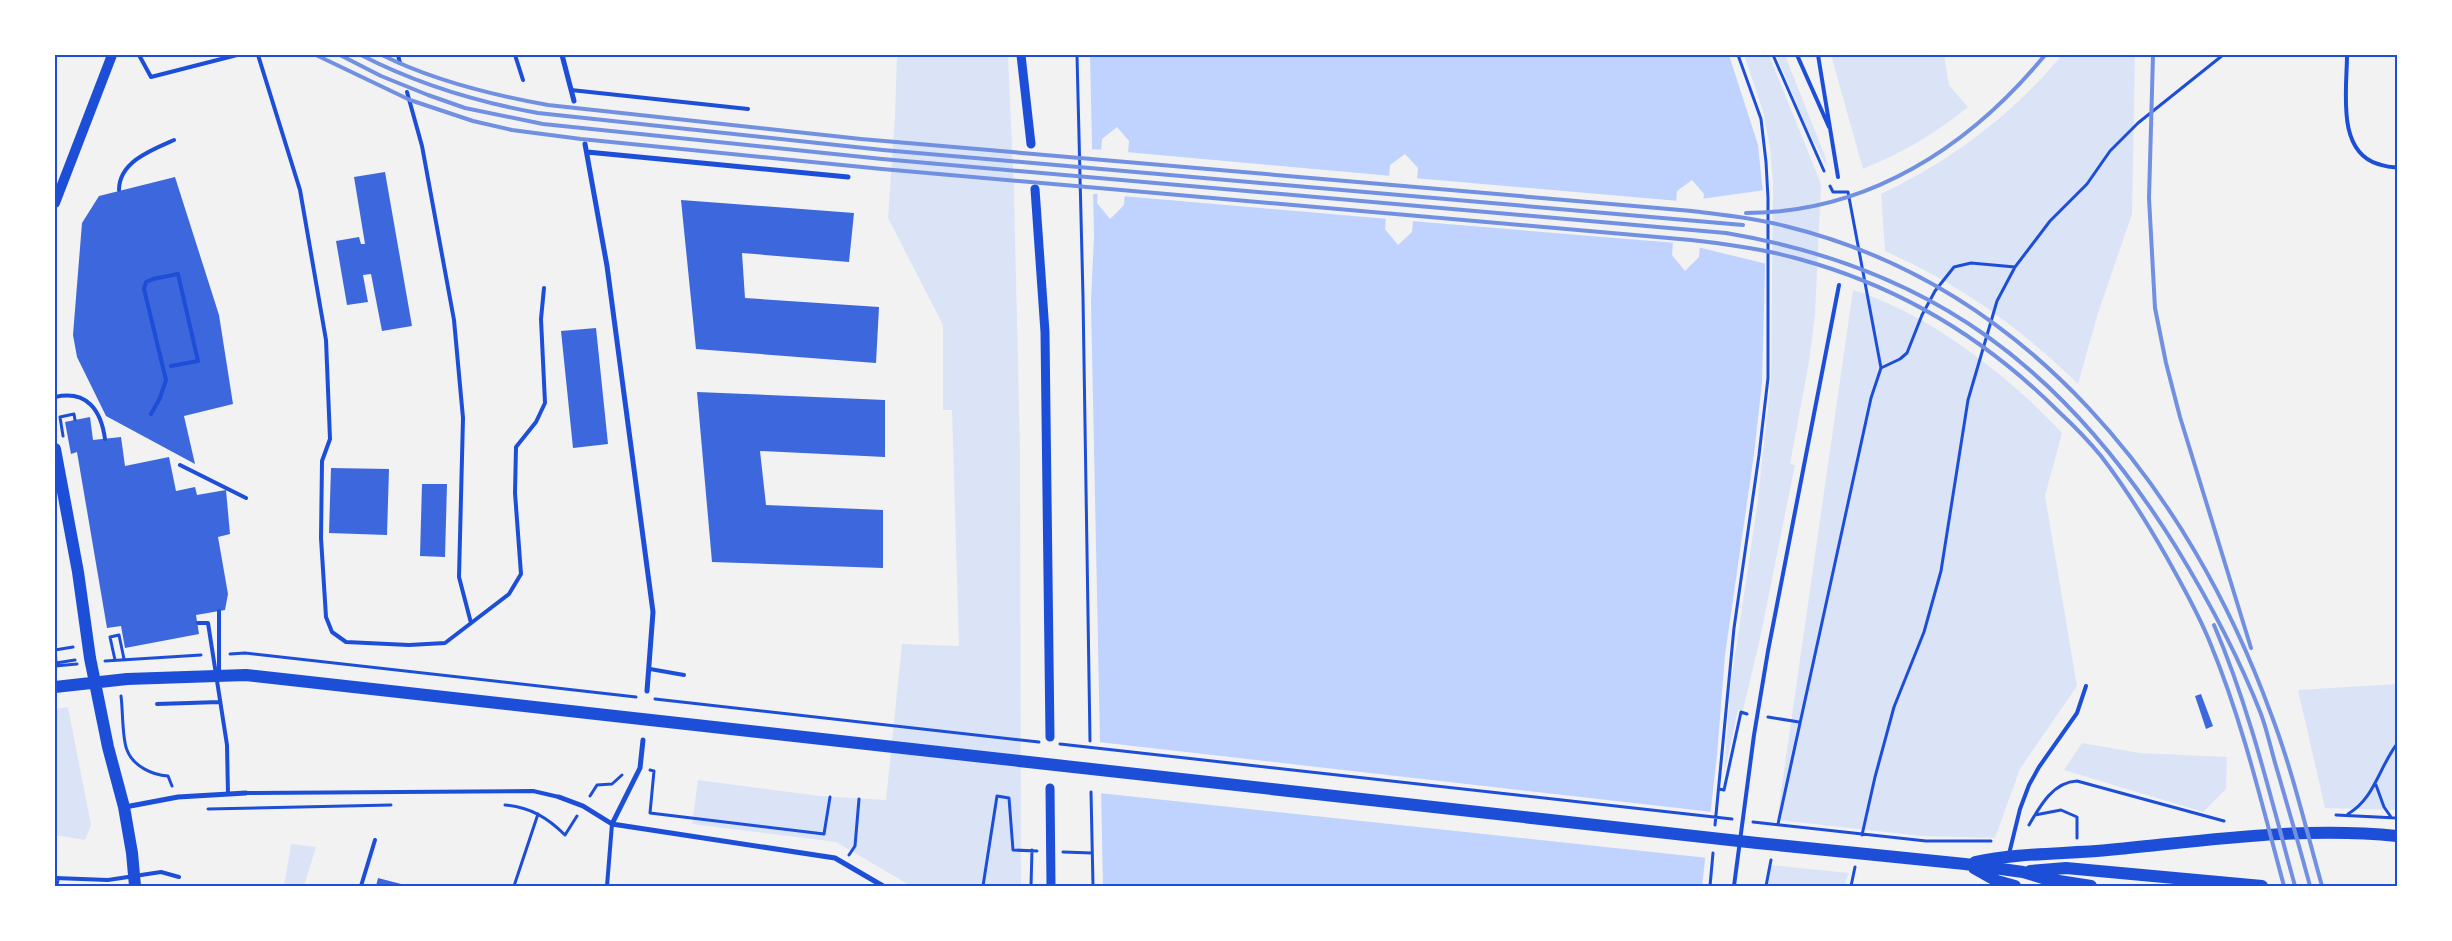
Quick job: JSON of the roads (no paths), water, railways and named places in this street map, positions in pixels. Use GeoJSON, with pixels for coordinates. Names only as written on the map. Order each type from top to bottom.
{"type":"FeatureCollection","features":[{"type":"Feature","properties":{"kind":"main road"},"geometry":{"type":"LineString","coordinates":[[55,203],[112,55]]}},
{"type":"Feature","properties":{"kind":"main road"},"geometry":{"type":"LineString","coordinates":[[56,453],[78,572],[99,709],[124,807],[135,881]]}},
{"type":"Feature","properties":{"kind":"main road"},"geometry":{"type":"LineString","coordinates":[[55,687],[127,679],[246,675],[1757,843],[1965,864],[2023,872],[2064,882],[2091,886]]}},
{"type":"Feature","properties":{"kind":"main road"},"geometry":{"type":"LineString","coordinates":[[1965,864],[2000,857],[2067,854],[2247,837],[2363,832],[2397,836]]}},
{"type":"Feature","properties":{"kind":"main road"},"geometry":{"type":"LineString","coordinates":[[1965,864],[1997,881],[2015,886]]}},
{"type":"Feature","properties":{"kind":"main road"},"geometry":{"type":"LineString","coordinates":[[2023,872],[2066,868],[2262,886]]}},
{"type":"Feature","properties":{"kind":"street"},"geometry":{"type":"LineString","coordinates":[[562,55],[574,101]]}},
{"type":"Feature","properties":{"kind":"street"},"geometry":{"type":"LineString","coordinates":[[1020,55],[1031,144]]}},
{"type":"Feature","properties":{"kind":"street"},"geometry":{"type":"LineString","coordinates":[[585,144],[607,266],[652,612],[650,669],[647,691]]}},
{"type":"Feature","properties":{"kind":"street"},"geometry":{"type":"LineString","coordinates":[[586,152],[848,177]]}},
{"type":"Feature","properties":{"kind":"street"},"geometry":{"type":"LineString","coordinates":[[1035,189],[1045,332],[1050,737]]}},
{"type":"Feature","properties":{"kind":"street"},"geometry":{"type":"LineString","coordinates":[[612,824],[640,768],[643,740]]}},
{"type":"Feature","properties":{"kind":"street"},"geometry":{"type":"LineString","coordinates":[[1050,788],[1051,886]]}},
{"type":"Feature","properties":{"kind":"street"},"geometry":{"type":"LineString","coordinates":[[124,807],[178,798],[246,793]]}},
{"type":"Feature","properties":{"kind":"street"},"geometry":{"type":"LineString","coordinates":[[559,797],[583,806],[612,824],[835,858],[883,886]]}},
{"type":"Feature","properties":{"kind":"lane"},"geometry":{"type":"LineString","coordinates":[[139,55],[151,77],[237,55]]}},
{"type":"Feature","properties":{"kind":"lane"},"geometry":{"type":"LineString","coordinates":[[258,55],[300,190],[326,340],[330,439],[322,461],[321,538],[326,617],[332,632],[346,642],[380,645],[445,643],[509,594],[521,574],[515,493],[516,448],[536,422],[544,403],[542,319],[544,288]]}},
{"type":"Feature","properties":{"kind":"lane"},"geometry":{"type":"LineString","coordinates":[[398,55],[400,63]]}},
{"type":"Feature","properties":{"kind":"lane"},"geometry":{"type":"LineString","coordinates":[[515,55],[523,80]]}},
{"type":"Feature","properties":{"kind":"lane"},"geometry":{"type":"LineString","coordinates":[[1797,55],[1832,134]]}},
{"type":"Feature","properties":{"kind":"lane"},"geometry":{"type":"LineString","coordinates":[[1818,55],[1838,177]]}},
{"type":"Feature","properties":{"kind":"lane"},"geometry":{"type":"LineString","coordinates":[[2347,55],[2347,125],[2354,148],[2369,161],[2397,167]]}},
{"type":"Feature","properties":{"kind":"lane"},"geometry":{"type":"LineString","coordinates":[[571,90],[748,109]]}},
{"type":"Feature","properties":{"kind":"lane"},"geometry":{"type":"LineString","coordinates":[[407,92],[422,146],[454,320],[463,418],[459,577],[471,623]]}},
{"type":"Feature","properties":{"kind":"lane"},"geometry":{"type":"LineString","coordinates":[[119,190],[119,182],[124,171],[134,162],[174,140]]}},
{"type":"Feature","properties":{"kind":"lane"},"geometry":{"type":"LineString","coordinates":[[152,414],[166,380],[144,289],[146,282],[178,274],[198,360],[171,366]]}},
{"type":"Feature","properties":{"kind":"lane"},"geometry":{"type":"LineString","coordinates":[[1734,886],[1766,660],[1839,285]]}},
{"type":"Feature","properties":{"kind":"lane"},"geometry":{"type":"LineString","coordinates":[[55,397],[66,395],[79,396],[90,404],[103,423],[105,439]]}},
{"type":"Feature","properties":{"kind":"lane"},"geometry":{"type":"LineString","coordinates":[[180,465],[246,498]]}},
{"type":"Feature","properties":{"kind":"lane"},"geometry":{"type":"LineString","coordinates":[[218,611],[220,702]]}},
{"type":"Feature","properties":{"kind":"lane"},"geometry":{"type":"LineString","coordinates":[[198,623],[208,622],[227,744],[228,794]]}},
{"type":"Feature","properties":{"kind":"lane"},"geometry":{"type":"LineString","coordinates":[[650,669],[684,675]]}},
{"type":"Feature","properties":{"kind":"lane"},"geometry":{"type":"LineString","coordinates":[[2008,859],[2020,808],[2029,785],[2039,767],[2077,712],[2086,686]]}},
{"type":"Feature","properties":{"kind":"lane"},"geometry":{"type":"LineString","coordinates":[[157,704],[220,702]]}},
{"type":"Feature","properties":{"kind":"lane"},"geometry":{"type":"LineString","coordinates":[[246,793],[533,791],[559,797]]}},
{"type":"Feature","properties":{"kind":"lane"},"geometry":{"type":"LineString","coordinates":[[607,886],[612,824]]}},
{"type":"Feature","properties":{"kind":"lane"},"geometry":{"type":"LineString","coordinates":[[361,886],[375,840]]}},
{"type":"Feature","properties":{"kind":"lane"},"geometry":{"type":"LineString","coordinates":[[2002,886],[2006,868]]}},
{"type":"Feature","properties":{"kind":"lane"},"geometry":{"type":"LineString","coordinates":[[56,886],[56,878],[135,881],[161,872],[178,877]]}},
{"type":"Feature","properties":{"kind":"water"},"geometry":{"type":"Polygon","coordinates":[[[1090,55],[1729,55],[1758,145],[1763,193],[1765,268],[1762,383],[1754,454],[1725,655],[1717,755],[1702,886],[1103,886],[1091,302],[1094,235],[1090,55]],[[1117,127],[1102,139],[1097,203],[1110,219],[1124,205],[1129,141],[1117,127]],[[1405,154],[1390,165],[1385,229],[1398,245],[1412,232],[1418,168],[1405,154]],[[1692,180],[1677,191],[1672,255],[1685,271],[1699,257],[1704,194],[1692,180]]]}},
{"type":"Feature","properties":{"kind":"railway"},"geometry":{"type":"LineString","coordinates":[[316,55],[410,100],[473,121],[512,130],[581,139],[882,169],[1691,240],[1745,247],[1786,255],[1836,270],[1871,284],[1938,318],[2001,360],[2075,427],[2101,456],[2118,480],[2166,556],[2196,611],[2211,645],[2233,704],[2284,886]]}},
{"type":"Feature","properties":{"kind":"railway"},"geometry":{"type":"LineString","coordinates":[[340,55],[381,76],[465,108],[543,124],[882,159],[1726,233],[1801,249],[1869,272],[1931,301],[1988,337],[2040,379],[2089,428],[2134,484],[2176,547],[2200,588],[2233,649],[2252,692],[2266,729],[2310,886]]}},
{"type":"Feature","properties":{"kind":"railway"},"geometry":{"type":"LineString","coordinates":[[361,55],[404,75],[448,91],[538,113],[883,150],[1743,225]]}},
{"type":"Feature","properties":{"kind":"railway"},"geometry":{"type":"LineString","coordinates":[[382,55],[443,80],[506,97],[548,105],[861,139],[1692,211],[1774,223],[1872,255],[1952,295],[2024,347],[2088,407],[2145,476],[2194,551],[2236,631],[2279,735],[2322,886]]}},
{"type":"Feature","properties":{"kind":"railway"},"geometry":{"type":"LineString","coordinates":[[1746,213],[1791,210],[1834,201],[1874,187],[1913,168],[1949,145],[1983,118],[2015,88],[2045,55]]}},
{"type":"Feature","properties":{"kind":"railway"},"geometry":{"type":"LineString","coordinates":[[2153,55],[2149,198],[2155,308],[2166,363],[2180,417],[2251,648]]}},
{"type":"Feature","properties":{"kind":"railway"},"geometry":{"type":"LineString","coordinates":[[2214,625],[2249,722],[2295,886]]}}]}
